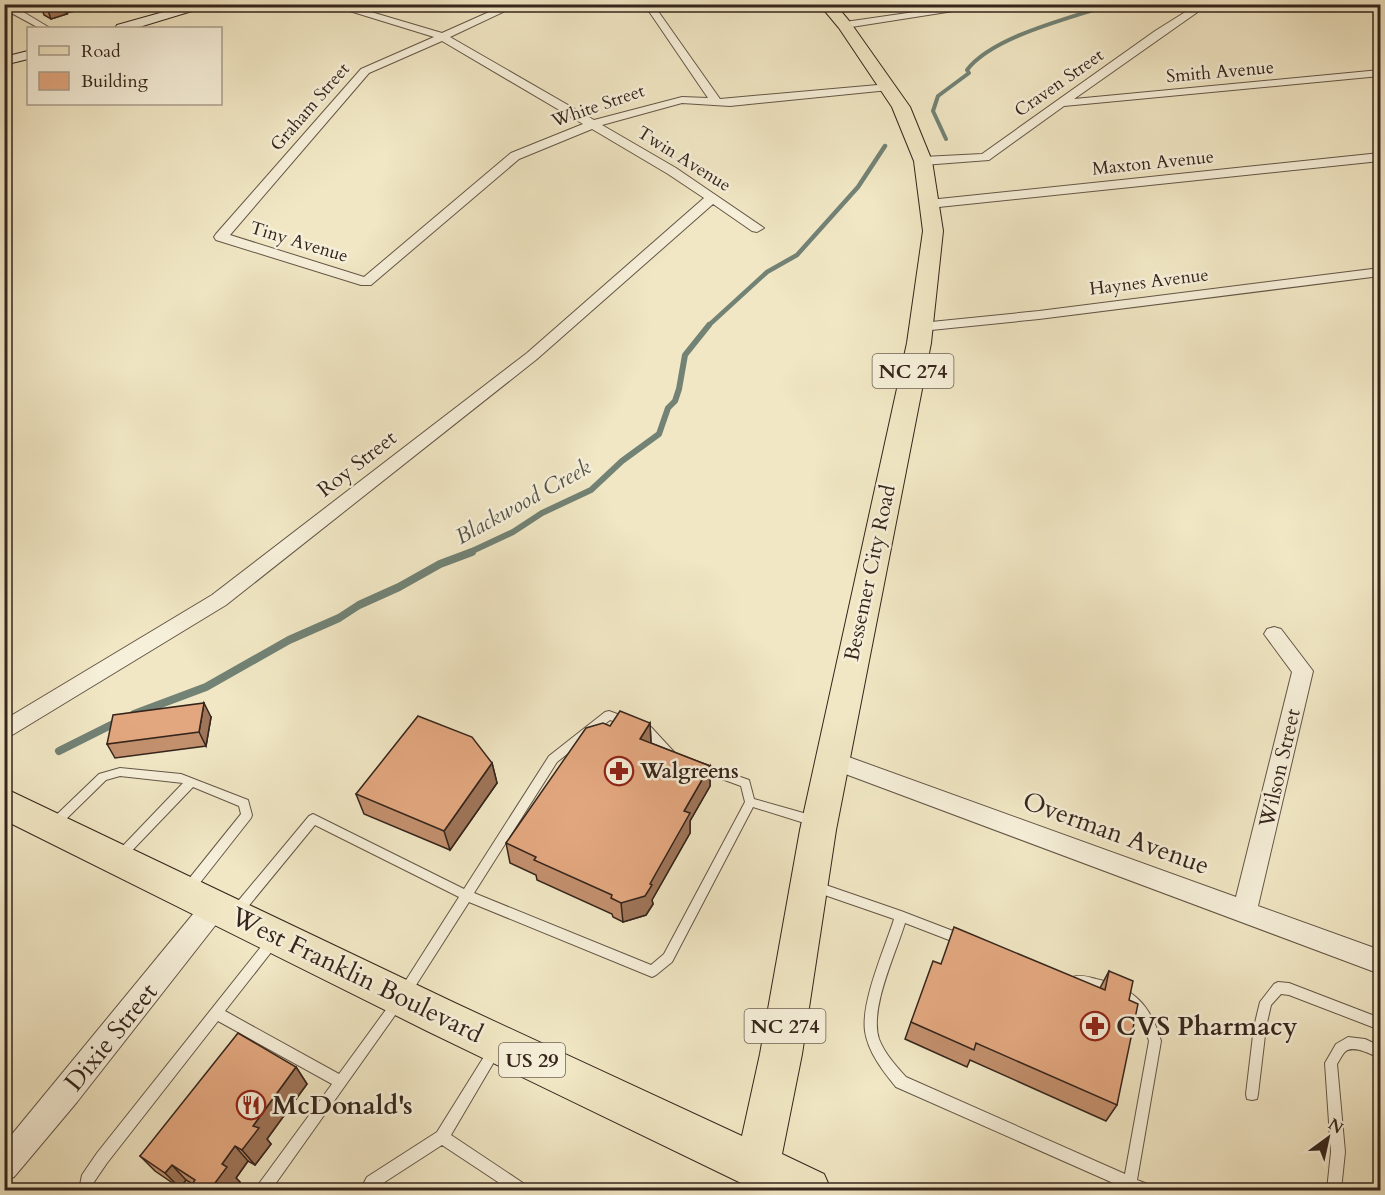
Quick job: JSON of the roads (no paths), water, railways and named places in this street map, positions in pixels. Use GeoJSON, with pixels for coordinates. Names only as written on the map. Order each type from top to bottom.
{"type":"FeatureCollection","features":[{"type":"Feature","properties":{"kind":"main road"},"geometry":{"type":"LineString","coordinates":[[126,27],[209,4]]}},
{"type":"Feature","properties":{"kind":"main road","name":"Bessemer City Road"},"geometry":{"type":"LineString","coordinates":[[756,1179],[781,1054],[831,760],[921,327],[933,231],[923,161],[901,107],[845,25],[826,4]]}},
{"type":"Feature","properties":{"kind":"main road"},"geometry":{"type":"LineString","coordinates":[[4,61],[27,55]]}},
{"type":"Feature","properties":{"kind":"main road","name":"West Franklin Boulevard"},"geometry":{"type":"LineString","coordinates":[[4,803],[498,1044],[756,1179],[808,1191]]}},
{"type":"Feature","properties":{"kind":"street","name":"Twin Avenue"},"geometry":{"type":"LineString","coordinates":[[331,4],[444,37],[593,124],[757,228]]}},
{"type":"Feature","properties":{"kind":"street","name":"Graham Street"},"geometry":{"type":"LineString","coordinates":[[221,237],[365,71],[516,4]]}},
{"type":"Feature","properties":{"kind":"street"},"geometry":{"type":"LineString","coordinates":[[648,4],[716,102]]}},
{"type":"Feature","properties":{"kind":"street"},"geometry":{"type":"LineString","coordinates":[[845,25],[925,16],[994,4]]}},
{"type":"Feature","properties":{"kind":"street","name":"Craven Street"},"geometry":{"type":"LineString","coordinates":[[923,161],[985,157],[999,144],[1062,103],[1159,33],[1205,4]]}},
{"type":"Feature","properties":{"kind":"street"},"geometry":{"type":"LineString","coordinates":[[4,5],[43,27]]}},
{"type":"Feature","properties":{"kind":"street","name":"Smith Avenue"},"geometry":{"type":"LineString","coordinates":[[1062,103],[1380,73]]}},
{"type":"Feature","properties":{"kind":"street","name":"White Street"},"geometry":{"type":"LineString","coordinates":[[366,282],[515,156],[593,124],[667,102],[682,100],[730,103],[889,87]]}},
{"type":"Feature","properties":{"kind":"street","name":"Maxton Avenue"},"geometry":{"type":"LineString","coordinates":[[929,204],[1380,158]]}},
{"type":"Feature","properties":{"kind":"street","name":"Roy Street"},"geometry":{"type":"LineString","coordinates":[[4,731],[219,600],[532,356],[712,198]]}},
{"type":"Feature","properties":{"kind":"street","name":"Tiny Avenue"},"geometry":{"type":"LineString","coordinates":[[221,237],[366,282]]}},
{"type":"Feature","properties":{"kind":"street","name":"Haynes Avenue"},"geometry":{"type":"LineString","coordinates":[[921,327],[1039,315],[1380,272]]}},
{"type":"Feature","properties":{"kind":"street","name":"Wilson Street"},"geometry":{"type":"LineString","coordinates":[[1245,910],[1303,671],[1274,634]]}},
{"type":"Feature","properties":{"kind":"street","name":"Overman Avenue"},"geometry":{"type":"LineString","coordinates":[[831,760],[1245,910],[1380,962]]}},
{"type":"Feature","properties":{"kind":"street","name":"Dixie Street"},"geometry":{"type":"LineString","coordinates":[[4,1167],[67,1092],[212,903]]}},
{"type":"Feature","properties":{"kind":"lane"},"geometry":{"type":"LineString","coordinates":[[212,903],[313,819],[465,896],[652,971],[668,958],[750,802],[745,783],[670,755],[647,730],[609,715],[553,759],[465,896],[402,997],[263,1191]]}},
{"type":"Feature","properties":{"kind":"lane"},"geometry":{"type":"LineString","coordinates":[[52,826],[103,777],[120,772],[181,778],[244,803],[247,815],[212,903]]}},
{"type":"Feature","properties":{"kind":"lane"},"geometry":{"type":"LineString","coordinates":[[118,858],[191,782]]}},
{"type":"Feature","properties":{"kind":"lane"},"geometry":{"type":"LineString","coordinates":[[750,802],[819,822]]}},
{"type":"Feature","properties":{"kind":"lane"},"geometry":{"type":"LineString","coordinates":[[809,884],[979,946]]}},
{"type":"Feature","properties":{"kind":"lane"},"geometry":{"type":"LineString","coordinates":[[901,916],[869,1014],[871,1032],[881,1058],[901,1082],[1145,1191]]}},
{"type":"Feature","properties":{"kind":"lane"},"geometry":{"type":"LineString","coordinates":[[86,1191],[87,1180],[102,1158],[277,935]]}},
{"type":"Feature","properties":{"kind":"lane"},"geometry":{"type":"LineString","coordinates":[[1066,979],[1101,984],[1127,996],[1152,1026],[1155,1041],[1130,1184]]}},
{"type":"Feature","properties":{"kind":"lane"},"geometry":{"type":"LineString","coordinates":[[1252,1094],[1260,1027],[1266,1002],[1278,988],[1289,989],[1380,1024]]}},
{"type":"Feature","properties":{"kind":"lane"},"geometry":{"type":"LineString","coordinates":[[216,1013],[341,1082]]}},
{"type":"Feature","properties":{"kind":"lane"},"geometry":{"type":"LineString","coordinates":[[1335,1191],[1338,1152],[1331,1063],[1340,1048],[1348,1043],[1365,1045],[1380,1052]]}},
{"type":"Feature","properties":{"kind":"lane"},"geometry":{"type":"LineString","coordinates":[[367,1191],[372,1182],[442,1137],[498,1044]]}},
{"type":"Feature","properties":{"kind":"lane"},"geometry":{"type":"LineString","coordinates":[[442,1137],[521,1191]]}},
{"type":"Feature","properties":{"kind":"waterway","name":"Blackwood Creek"},"geometry":{"type":"LineString","coordinates":[[946,139],[933,111],[938,96],[969,73],[967,70],[979,58],[995,47],[1034,29],[1112,4]]}},
{"type":"Feature","properties":{"kind":"waterway","name":"Blackwood Creek"},"geometry":{"type":"LineString","coordinates":[[709,325],[767,272],[797,255],[858,187],[885,146]]}},
{"type":"Feature","properties":{"kind":"waterway","name":"Blackwood Creek"},"geometry":{"type":"LineString","coordinates":[[468,553],[513,532],[542,513],[591,490],[622,461],[659,434],[668,408],[675,401],[679,389],[685,355],[709,325]]}},
{"type":"Feature","properties":{"kind":"waterway","name":"Blackwood Creek"},"geometry":{"type":"LineString","coordinates":[[134,714],[206,687],[289,640],[339,618],[359,605],[399,587],[440,564],[472,552]]}},
{"type":"Feature","properties":{"kind":"waterway","name":"Blackwood Creek"},"geometry":{"type":"LineString","coordinates":[[59,751],[119,721]]}},
{"type":"Feature","properties":{"kind":"place","name":"Walgreens"},"geometry":{"type":"Point","coordinates":[619,771]}},
{"type":"Feature","properties":{"kind":"place","name":"CVS Pharmacy"},"geometry":{"type":"Point","coordinates":[1095,1026]}},
{"type":"Feature","properties":{"kind":"place","name":"McDonald's"},"geometry":{"type":"Point","coordinates":[251,1105]}}]}
